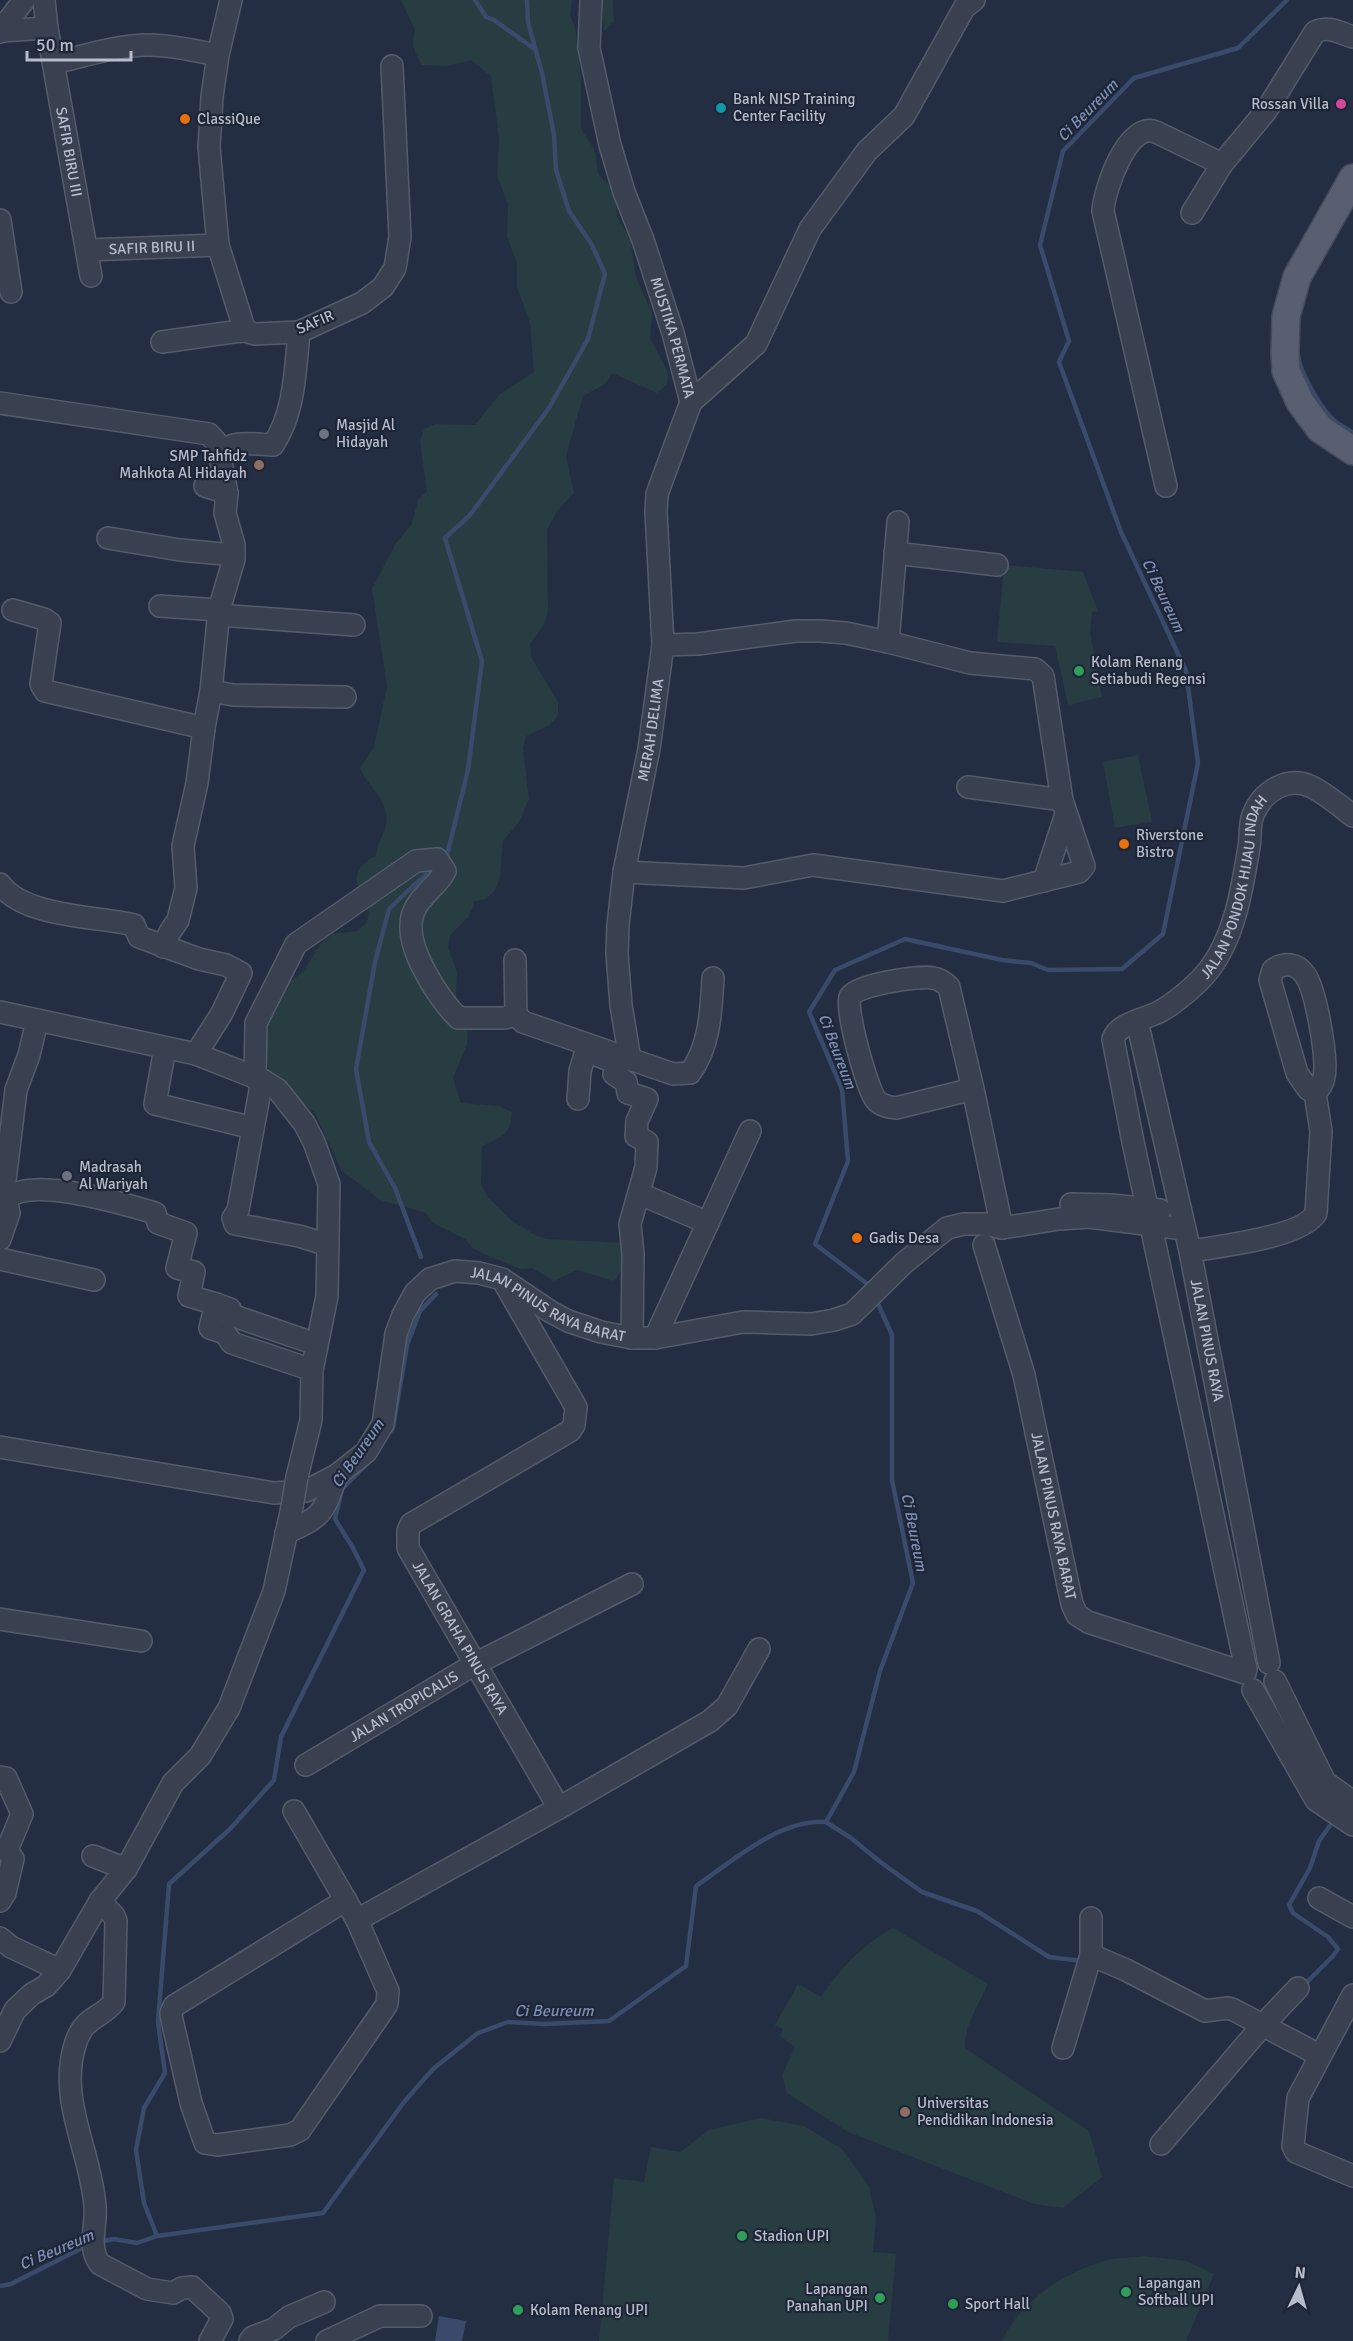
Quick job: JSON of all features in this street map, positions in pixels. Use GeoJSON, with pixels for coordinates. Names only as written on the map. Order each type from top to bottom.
{"type":"FeatureCollection","features":[{"type":"Feature","properties":{"kind":"main road"},"geometry":{"type":"LineString","coordinates":[[1353,178],[1297,277],[1286,316],[1285,354],[1286,371],[1300,402],[1320,429],[1353,451]]}},
{"type":"Feature","properties":{"kind":"street"},"geometry":{"type":"LineString","coordinates":[[1,32],[24,0]]}},
{"type":"Feature","properties":{"kind":"street","name":"SAFIR BIRU III"},"geometry":{"type":"LineString","coordinates":[[44,0],[47,28],[92,276]]}},
{"type":"Feature","properties":{"kind":"street"},"geometry":{"type":"LineString","coordinates":[[231,0],[218,55],[208,147],[218,245],[245,331]]}},
{"type":"Feature","properties":{"kind":"street","name":"MUSTIKA PERMATA"},"geometry":{"type":"LineString","coordinates":[[591,0],[589,48],[610,144],[624,192],[643,240],[673,333],[691,402],[756,344],[810,229],[867,151],[904,116],[964,8],[974,0]]}},
{"type":"Feature","properties":{"kind":"street"},"geometry":{"type":"LineString","coordinates":[[1,32],[47,28]]}},
{"type":"Feature","properties":{"kind":"street"},"geometry":{"type":"LineString","coordinates":[[1192,213],[1222,164],[1266,111],[1315,32],[1322,28],[1330,28],[1353,37]]}},
{"type":"Feature","properties":{"kind":"street"},"geometry":{"type":"LineString","coordinates":[[54,63],[123,47],[149,45],[218,55]]}},
{"type":"Feature","properties":{"kind":"street","name":"SAFIR"},"geometry":{"type":"LineString","coordinates":[[162,342],[245,331],[255,334],[299,332],[362,303],[383,287],[395,268],[400,237],[392,66]]}},
{"type":"Feature","properties":{"kind":"street"},"geometry":{"type":"LineString","coordinates":[[1166,486],[1103,212],[1104,199],[1107,186],[1126,148],[1139,132],[1144,130],[1156,132],[1222,164]]}},
{"type":"Feature","properties":{"kind":"street"},"geometry":{"type":"LineString","coordinates":[[0,220],[11,292]]}},
{"type":"Feature","properties":{"kind":"street","name":"SAFIR BIRU II"},"geometry":{"type":"LineString","coordinates":[[88,250],[218,245]]}},
{"type":"Feature","properties":{"kind":"street"},"geometry":{"type":"LineString","coordinates":[[219,452],[228,445],[241,443],[273,445],[281,433],[290,404],[299,332]]}},
{"type":"Feature","properties":{"kind":"street","name":"MERAH DELIMA"},"geometry":{"type":"LineString","coordinates":[[630,1060],[621,1005],[617,954],[618,925],[624,872],[649,749],[663,645],[657,552],[657,494],[691,402]]}},
{"type":"Feature","properties":{"kind":"street"},"geometry":{"type":"LineString","coordinates":[[0,403],[209,434],[216,442],[227,493],[225,513],[234,545],[234,555],[219,612],[211,691],[197,783],[183,846],[186,888],[178,920],[164,947]]}},
{"type":"Feature","properties":{"kind":"street"},"geometry":{"type":"LineString","coordinates":[[205,486],[227,493]]}},
{"type":"Feature","properties":{"kind":"street"},"geometry":{"type":"LineString","coordinates":[[888,642],[898,522]]}},
{"type":"Feature","properties":{"kind":"street"},"geometry":{"type":"LineString","coordinates":[[108,538],[180,550],[234,555]]}},
{"type":"Feature","properties":{"kind":"street"},"geometry":{"type":"LineString","coordinates":[[895,553],[997,565]]}},
{"type":"Feature","properties":{"kind":"street"},"geometry":{"type":"LineString","coordinates":[[160,606],[354,625]]}},
{"type":"Feature","properties":{"kind":"street"},"geometry":{"type":"LineString","coordinates":[[13,610],[50,623],[41,684],[45,691],[204,728]]}},
{"type":"Feature","properties":{"kind":"street"},"geometry":{"type":"LineString","coordinates":[[624,872],[744,878],[813,865],[1003,891],[1079,872],[1084,867],[1064,807],[1043,676],[1040,671],[1023,667],[970,663],[846,633],[808,631],[731,641],[663,645]]}},
{"type":"Feature","properties":{"kind":"street"},"geometry":{"type":"LineString","coordinates":[[211,691],[233,695],[345,697]]}},
{"type":"Feature","properties":{"kind":"street","name":"JALAN PONDOK HIJAU INDAH"},"geometry":{"type":"LineString","coordinates":[[1128,1026],[1160,1012],[1193,986],[1208,972],[1225,946],[1232,928],[1249,847],[1252,816],[1271,790],[1278,786],[1293,784],[1311,787],[1353,816]]}},
{"type":"Feature","properties":{"kind":"street"},"geometry":{"type":"LineString","coordinates":[[968,787],[1064,807]]}},
{"type":"Feature","properties":{"kind":"street"},"geometry":{"type":"LineString","coordinates":[[1044,880],[1064,807]]}},
{"type":"Feature","properties":{"kind":"street"},"geometry":{"type":"LineString","coordinates":[[328,1245],[299,1236],[235,1224],[233,1218],[238,1210],[253,1128],[259,1079],[256,1023],[296,944],[416,861],[441,865],[439,883],[423,895],[412,913],[414,948],[420,965],[448,1008],[459,1018],[505,1018],[516,1015]]}},
{"type":"Feature","properties":{"kind":"street"},"geometry":{"type":"LineString","coordinates":[[0,884],[9,895],[50,911],[134,925],[139,938],[226,965],[241,973],[222,1013],[196,1054]]}},
{"type":"Feature","properties":{"kind":"street"},"geometry":{"type":"LineString","coordinates":[[515,960],[516,1015],[523,1022],[617,1063],[614,1074],[626,1082],[628,1093],[647,1099],[637,1121],[636,1137],[647,1142],[646,1167],[630,1224],[633,1254],[632,1338]]}},
{"type":"Feature","properties":{"kind":"street"},"geometry":{"type":"LineString","coordinates":[[1163,1276],[1191,1261],[1277,1235],[1304,1224],[1313,1217],[1316,1209],[1321,1131],[1315,1093],[1324,1078],[1325,1057],[1311,989],[1305,975],[1297,966],[1280,965],[1273,970],[1270,980],[1298,1074],[1308,1089],[1315,1093]]}},
{"type":"Feature","properties":{"kind":"street"},"geometry":{"type":"LineString","coordinates":[[973,1089],[896,1108],[886,1107],[876,1101],[857,1045],[849,998],[853,993],[873,986],[921,977],[932,977],[943,981],[949,987],[973,1089],[996,1222]]}},
{"type":"Feature","properties":{"kind":"street"},"geometry":{"type":"LineString","coordinates":[[587,1048],[673,1074],[690,1073],[707,1042],[713,978]]}},
{"type":"Feature","properties":{"kind":"street"},"geometry":{"type":"LineString","coordinates":[[0,1012],[196,1054],[259,1079],[278,1090],[304,1123],[314,1142],[329,1184],[327,1296],[312,1370],[311,1420],[274,1591],[230,1708],[200,1756],[173,1783],[126,1869],[100,1901],[60,1970],[46,1986],[32,1994],[15,2010],[0,2041]]}},
{"type":"Feature","properties":{"kind":"street"},"geometry":{"type":"LineString","coordinates":[[0,1239],[9,1213],[3,1197],[16,1090],[29,1055],[37,1021]]}},
{"type":"Feature","properties":{"kind":"street","name":"JALAN PINUS RAYA"},"geometry":{"type":"LineString","coordinates":[[1353,1802],[1325,1782],[1272,1672],[1183,1220],[1128,1026],[1115,1035],[1113,1043],[1248,1677],[1313,1796],[1353,1825]]}},
{"type":"Feature","properties":{"kind":"street"},"geometry":{"type":"LineString","coordinates":[[165,1048],[155,1104],[253,1128]]}},
{"type":"Feature","properties":{"kind":"street"},"geometry":{"type":"LineString","coordinates":[[578,1099],[580,1071],[587,1048]]}},
{"type":"Feature","properties":{"kind":"street"},"geometry":{"type":"LineString","coordinates":[[655,1338],[750,1131]]}},
{"type":"Feature","properties":{"kind":"street"},"geometry":{"type":"LineString","coordinates":[[3,1197],[12,1193],[44,1188],[106,1199],[155,1213],[158,1223],[186,1233],[177,1268],[194,1272],[189,1296],[230,1309],[231,1314],[240,1318],[316,1344]]}},
{"type":"Feature","properties":{"kind":"street"},"geometry":{"type":"LineString","coordinates":[[645,1196],[708,1223]]}},
{"type":"Feature","properties":{"kind":"street","name":"JALAN PINUS RAYA BARAT"},"geometry":{"type":"LineString","coordinates":[[0,1447],[274,1493],[306,1491],[337,1475],[366,1452],[382,1424],[396,1334],[402,1315],[415,1293],[430,1279],[455,1271],[479,1273],[502,1279],[568,1321],[601,1332],[632,1338],[655,1338],[743,1322],[811,1324],[852,1314],[904,1263],[947,1228],[964,1224],[1089,1217],[1151,1217],[1183,1220]]}},
{"type":"Feature","properties":{"kind":"street","name":"JALAN PINUS RAYA BARAT"},"geometry":{"type":"LineString","coordinates":[[984,1245],[1024,1375],[1072,1604],[1077,1615],[1088,1622],[1248,1677]]}},
{"type":"Feature","properties":{"kind":"street"},"geometry":{"type":"LineString","coordinates":[[0,1259],[94,1280]]}},
{"type":"Feature","properties":{"kind":"street","name":"JALAN GRAHA PINUS RAYA"},"geometry":{"type":"LineString","coordinates":[[502,1279],[576,1407],[574,1425],[570,1431],[411,1524],[408,1548],[559,1808]]}},
{"type":"Feature","properties":{"kind":"street"},"geometry":{"type":"LineString","coordinates":[[216,1304],[210,1328],[225,1333],[232,1343],[312,1370]]}},
{"type":"Feature","properties":{"kind":"street"},"geometry":{"type":"LineString","coordinates":[[1199,1447],[1226,1441]]}},
{"type":"Feature","properties":{"kind":"street"},"geometry":{"type":"LineString","coordinates":[[286,1533],[308,1523],[324,1510],[337,1475]]}},
{"type":"Feature","properties":{"kind":"street"},"geometry":{"type":"LineString","coordinates":[[1214,1517],[1239,1510]]}},
{"type":"Feature","properties":{"kind":"street","name":"JALAN TROPICALIS"},"geometry":{"type":"LineString","coordinates":[[306,1765],[475,1664],[632,1584]]}},
{"type":"Feature","properties":{"kind":"street"},"geometry":{"type":"LineString","coordinates":[[0,1620],[141,1641]]}},
{"type":"Feature","properties":{"kind":"street"},"geometry":{"type":"LineString","coordinates":[[357,1920],[710,1721],[727,1706],[759,1649]]}},
{"type":"Feature","properties":{"kind":"street"},"geometry":{"type":"LineString","coordinates":[[1254,1661],[1264,1661],[1272,1672],[1266,1690],[1248,1677],[1254,1661]]}},
{"type":"Feature","properties":{"kind":"street"},"geometry":{"type":"LineString","coordinates":[[0,1900],[5,1893],[13,1859],[7,1850],[22,1814],[3,1777]]}},
{"type":"Feature","properties":{"kind":"street"},"geometry":{"type":"LineString","coordinates":[[294,1812],[346,1900],[357,1920],[389,1998],[380,2016],[300,2130],[290,2135],[217,2145],[205,2142],[191,2103],[172,2020],[171,2013],[174,2007],[346,1900]]}},
{"type":"Feature","properties":{"kind":"street"},"geometry":{"type":"LineString","coordinates":[[93,1856],[126,1869]]}},
{"type":"Feature","properties":{"kind":"street"},"geometry":{"type":"LineString","coordinates":[[1319,1898],[1353,1917]]}},
{"type":"Feature","properties":{"kind":"street"},"geometry":{"type":"LineString","coordinates":[[100,1901],[116,1921],[114,2002],[88,2021],[76,2042],[71,2059],[70,2089],[90,2172],[96,2208],[93,2233],[95,2258],[100,2264],[147,2289],[173,2293],[182,2288],[192,2287],[220,2313],[222,2319],[210,2341]]}},
{"type":"Feature","properties":{"kind":"street"},"geometry":{"type":"LineString","coordinates":[[1064,2048],[1090,1955],[1091,1918]]}},
{"type":"Feature","properties":{"kind":"street"},"geometry":{"type":"LineString","coordinates":[[0,1938],[11,1947],[60,1970]]}},
{"type":"Feature","properties":{"kind":"street"},"geometry":{"type":"LineString","coordinates":[[1090,1955],[1126,1970],[1204,2011],[1230,2008],[1319,2055]]}},
{"type":"Feature","properties":{"kind":"street"},"geometry":{"type":"LineString","coordinates":[[1161,2144],[1262,2026],[1298,1988]]}},
{"type":"Feature","properties":{"kind":"street"},"geometry":{"type":"LineString","coordinates":[[1353,1995],[1298,2098],[1293,2146],[1290,2146],[1353,2176]]}},
{"type":"Feature","properties":{"kind":"street"},"geometry":{"type":"LineString","coordinates":[[250,2341],[274,2329],[289,2318],[324,2302]]}},
{"type":"Feature","properties":{"kind":"street"},"geometry":{"type":"LineString","coordinates":[[327,2341],[380,2316],[421,2316]]}},
{"type":"Feature","properties":{"kind":"green space"},"geometry":{"type":"Polygon","coordinates":[[[401,0],[572,0],[570,16],[575,27],[581,77],[581,129],[595,150],[598,174],[615,192],[617,217],[630,239],[636,277],[652,313],[650,338],[668,372],[667,384],[657,393],[612,373],[605,384],[583,396],[566,456],[574,493],[557,511],[547,530],[548,612],[544,624],[530,644],[531,657],[558,702],[558,715],[550,725],[526,736],[523,748],[529,799],[519,822],[503,841],[500,878],[495,890],[486,899],[474,901],[468,917],[450,935],[448,948],[457,972],[456,996],[468,1019],[467,1044],[453,1078],[461,1103],[499,1106],[512,1112],[510,1126],[504,1134],[482,1146],[481,1184],[487,1196],[511,1220],[535,1235],[547,1239],[625,1243],[633,1254],[614,1281],[577,1270],[554,1281],[532,1268],[520,1269],[484,1254],[473,1248],[465,1239],[433,1223],[426,1213],[380,1200],[341,1170],[315,1113],[277,1081],[265,1059],[264,1047],[273,997],[281,987],[302,973],[322,942],[332,934],[357,931],[367,922],[369,910],[360,894],[358,873],[367,861],[376,856],[377,847],[385,828],[386,816],[382,801],[360,768],[374,747],[387,686],[372,589],[396,543],[412,524],[418,500],[427,491],[420,441],[424,429],[435,424],[475,425],[500,394],[534,372],[530,323],[517,287],[517,263],[507,237],[508,204],[497,176],[499,138],[491,76],[471,60],[447,66],[422,65],[414,48],[415,30],[401,0]]]}},
{"type":"Feature","properties":{"kind":"green space"},"geometry":{"type":"Polygon","coordinates":[[[602,0],[613,0],[614,22],[604,31],[602,0]]]}},
{"type":"Feature","properties":{"kind":"green space"},"geometry":{"type":"Polygon","coordinates":[[[1004,565],[1083,572],[1098,611],[1092,612],[1090,633],[1102,697],[1068,705],[1055,646],[997,642],[1004,565]]]}},
{"type":"Feature","properties":{"kind":"green space"},"geometry":{"type":"Polygon","coordinates":[[[1138,755],[1152,822],[1115,828],[1103,762],[1138,755]]]}},
{"type":"Feature","properties":{"kind":"green space"},"geometry":{"type":"Polygon","coordinates":[[[893,1928],[988,1984],[969,2024],[965,2048],[1089,2131],[1102,2177],[1063,2208],[1034,2204],[848,2132],[787,2093],[782,2075],[795,2047],[780,2036],[783,2029],[775,2025],[798,1984],[821,1997],[853,1958],[871,1942],[893,1928]]]}},
{"type":"Feature","properties":{"kind":"green space","name":"Stadion UPI"},"geometry":{"type":"Polygon","coordinates":[[[760,2118],[804,2126],[842,2149],[869,2187],[876,2218],[873,2252],[896,2254],[888,2341],[599,2341],[614,2178],[644,2182],[651,2147],[680,2152],[709,2130],[760,2118]]]}},
{"type":"Feature","properties":{"kind":"green space","name":"Lapangan Softball UPI"},"geometry":{"type":"Polygon","coordinates":[[[1145,2256],[1186,2261],[1214,2274],[1186,2341],[1002,2341],[1020,2313],[1032,2301],[1061,2280],[1108,2260],[1145,2256]]]}},
{"type":"Feature","properties":{"kind":"water"},"geometry":{"type":"Polygon","coordinates":[[[439,2316],[466,2321],[462,2341],[435,2341],[439,2316]]]}},
{"type":"Feature","properties":{"kind":"waterway"},"geometry":{"type":"LineString","coordinates":[[475,0],[486,17],[494,20],[536,50]]}},
{"type":"Feature","properties":{"kind":"waterway"},"geometry":{"type":"LineString","coordinates":[[446,859],[468,770],[482,661],[445,538],[470,515],[549,408],[588,339],[605,274],[592,245],[569,211],[556,170],[554,135],[542,73],[528,22],[527,0]]}},
{"type":"Feature","properties":{"kind":"waterway","name":"Ci Beureum"},"geometry":{"type":"LineString","coordinates":[[870,1286],[815,1244],[848,1161],[842,1089],[809,1012],[835,970],[905,939],[1002,960],[1031,963],[1048,970],[1122,969],[1163,934],[1198,763],[1186,671],[1121,532],[1059,362],[1069,341],[1040,245],[1063,151],[1134,78],[1238,48],[1287,0]]}},
{"type":"Feature","properties":{"kind":"waterway"},"geometry":{"type":"LineString","coordinates":[[1298,355],[1307,381],[1318,401],[1330,417],[1353,433]]}},
{"type":"Feature","properties":{"kind":"waterway"},"geometry":{"type":"LineString","coordinates":[[421,1257],[395,1188],[369,1142],[356,1069],[375,962],[389,909],[437,866]]}},
{"type":"Feature","properties":{"kind":"waterway","name":"Ci Beureum"},"geometry":{"type":"LineString","coordinates":[[391,1431],[407,1345],[420,1311],[436,1294]]}},
{"type":"Feature","properties":{"kind":"waterway","name":"Ci Beureum"},"geometry":{"type":"LineString","coordinates":[[157,2236],[323,2213],[404,2102],[433,2069],[478,2033],[508,2022],[544,2024],[609,2021],[686,1966],[696,1886],[757,1843],[774,1834],[808,1823],[826,1822],[854,1772],[880,1671],[913,1583],[892,1480],[892,1335],[876,1299]]}},
{"type":"Feature","properties":{"kind":"waterway","name":"Ci Beureum"},"geometry":{"type":"LineString","coordinates":[[99,2242],[114,2239],[137,2243],[157,2236],[144,2203],[136,2150],[144,2108],[165,2073],[158,2022],[169,1884],[230,1829],[274,1780],[281,1737],[364,1570],[335,1519],[342,1489],[367,1464]]}},
{"type":"Feature","properties":{"kind":"waterway"},"geometry":{"type":"LineString","coordinates":[[826,1822],[851,1838],[922,1892],[977,1911],[1049,1957],[1082,1961]]}},
{"type":"Feature","properties":{"kind":"waterway"},"geometry":{"type":"LineString","coordinates":[[1303,1986],[1338,1949],[1328,1937],[1293,1913],[1289,1905],[1310,1868],[1319,1841],[1331,1824]]}},
{"type":"Feature","properties":{"kind":"waterway","name":"Ci Beureum"},"geometry":{"type":"LineString","coordinates":[[0,2286],[11,2284],[88,2245]]}},
{"type":"Feature","properties":{"kind":"place","name":"Rossan Villa"},"geometry":{"type":"Point","coordinates":[1341,104]}},
{"type":"Feature","properties":{"kind":"place","name":"Bank NISP Training Center Facility"},"geometry":{"type":"Point","coordinates":[721,108]}},
{"type":"Feature","properties":{"kind":"place","name":"ClassiQue"},"geometry":{"type":"Point","coordinates":[185,119]}},
{"type":"Feature","properties":{"kind":"place","name":"Masjid Al Hidayah"},"geometry":{"type":"Point","coordinates":[324,434]}},
{"type":"Feature","properties":{"kind":"place","name":"SMP Tahfidz Mahkota Al Hidayah"},"geometry":{"type":"Point","coordinates":[259,465]}},
{"type":"Feature","properties":{"kind":"place","name":"Kolam Renang Setiabudi Regensi"},"geometry":{"type":"Point","coordinates":[1079,671]}},
{"type":"Feature","properties":{"kind":"place","name":"Riverstone Bistro"},"geometry":{"type":"Point","coordinates":[1124,844]}},
{"type":"Feature","properties":{"kind":"place","name":"Madrasah Al Wariyah"},"geometry":{"type":"Point","coordinates":[67,1176]}},
{"type":"Feature","properties":{"kind":"place","name":"Gadis Desa"},"geometry":{"type":"Point","coordinates":[857,1238]}},
{"type":"Feature","properties":{"kind":"place","name":"Universitas Pendidikan Indonesia"},"geometry":{"type":"Point","coordinates":[905,2112]}},
{"type":"Feature","properties":{"kind":"place","name":"Stadion UPI"},"geometry":{"type":"Point","coordinates":[742,2236]}},
{"type":"Feature","properties":{"kind":"place","name":"Lapangan Softball UPI"},"geometry":{"type":"Point","coordinates":[1126,2292]}},
{"type":"Feature","properties":{"kind":"place","name":"Lapangan Panahan UPI"},"geometry":{"type":"Point","coordinates":[880,2298]}},
{"type":"Feature","properties":{"kind":"place","name":"Sport Hall"},"geometry":{"type":"Point","coordinates":[953,2304]}},
{"type":"Feature","properties":{"kind":"place","name":"Kolam Renang UPI"},"geometry":{"type":"Point","coordinates":[518,2310]}}]}
